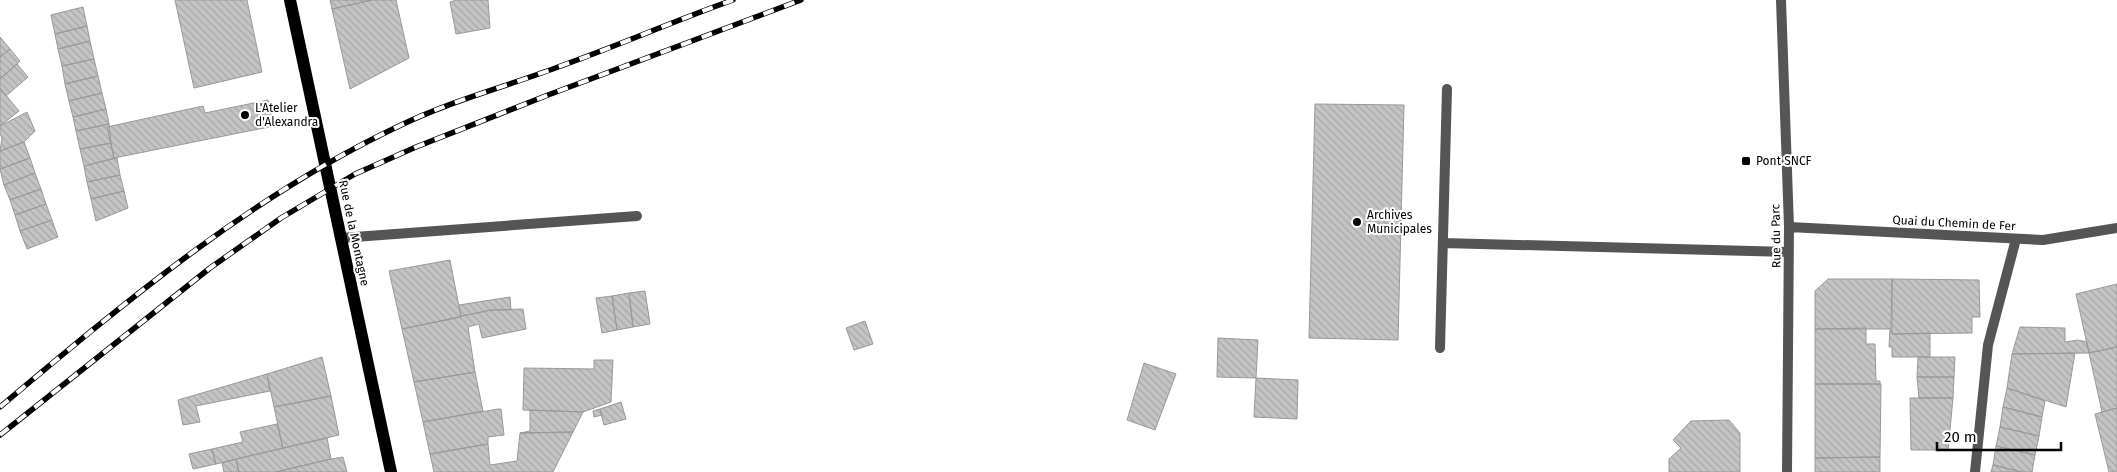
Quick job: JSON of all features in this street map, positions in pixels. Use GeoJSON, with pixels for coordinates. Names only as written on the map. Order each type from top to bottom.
{"type":"FeatureCollection","features":[{"type":"Feature","properties":{"kind":"main road","name":"Rue de la Montagne"},"geometry":{"type":"LineString","coordinates":[[290,0],[391,472]]}},
{"type":"Feature","properties":{"kind":"street","name":"Rue du Parc"},"geometry":{"type":"LineString","coordinates":[[1781,5],[1789,227],[1788,472]]}},
{"type":"Feature","properties":{"kind":"street"},"geometry":{"type":"LineString","coordinates":[[1440,348],[1447,89]]}},
{"type":"Feature","properties":{"kind":"street"},"geometry":{"type":"LineString","coordinates":[[341,238],[637,216]]}},
{"type":"Feature","properties":{"kind":"street","name":"Quai du Chemin de Fer"},"geometry":{"type":"LineString","coordinates":[[1789,227],[2043,240],[2117,228]]}},
{"type":"Feature","properties":{"kind":"street"},"geometry":{"type":"LineString","coordinates":[[1974,472],[1988,345],[2016,238]]}},
{"type":"Feature","properties":{"kind":"street"},"geometry":{"type":"LineString","coordinates":[[1443,243],[1788,252]]}},
{"type":"Feature","properties":{"kind":"building"},"geometry":{"type":"Polygon","coordinates":[[[175,0],[247,0],[262,72],[194,88],[175,0]]]}},
{"type":"Feature","properties":{"kind":"building"},"geometry":{"type":"Polygon","coordinates":[[[330,0],[372,0],[332,9],[330,0]]]}},
{"type":"Feature","properties":{"kind":"building"},"geometry":{"type":"Polygon","coordinates":[[[372,0],[396,0],[409,58],[350,89],[332,9],[372,0]]]}},
{"type":"Feature","properties":{"kind":"building"},"geometry":{"type":"Polygon","coordinates":[[[456,0],[488,0],[490,28],[456,34],[450,2],[456,0]]]}},
{"type":"Feature","properties":{"kind":"building"},"geometry":{"type":"Polygon","coordinates":[[[83,7],[87,26],[55,34],[51,15],[83,7]]]}},
{"type":"Feature","properties":{"kind":"building"},"geometry":{"type":"Polygon","coordinates":[[[87,26],[90,41],[58,49],[55,34],[87,26]]]}},
{"type":"Feature","properties":{"kind":"building"},"geometry":{"type":"Polygon","coordinates":[[[0,37],[10,49],[0,57],[0,37]]]}},
{"type":"Feature","properties":{"kind":"building"},"geometry":{"type":"Polygon","coordinates":[[[90,41],[94,59],[62,66],[58,49],[90,41]]]}},
{"type":"Feature","properties":{"kind":"building"},"geometry":{"type":"Polygon","coordinates":[[[10,49],[20,61],[0,79],[0,57],[10,49]]]}},
{"type":"Feature","properties":{"kind":"building"},"geometry":{"type":"Polygon","coordinates":[[[94,59],[98,76],[65,84],[62,66],[94,59]]]}},
{"type":"Feature","properties":{"kind":"building"},"geometry":{"type":"Polygon","coordinates":[[[17,64],[28,77],[6,96],[0,88],[0,79],[17,64]]]}},
{"type":"Feature","properties":{"kind":"building"},"geometry":{"type":"Polygon","coordinates":[[[98,76],[102,93],[69,101],[65,84],[98,76]]]}},
{"type":"Feature","properties":{"kind":"building"},"geometry":{"type":"Polygon","coordinates":[[[0,88],[19,111],[0,126],[0,88]]]}},
{"type":"Feature","properties":{"kind":"building"},"geometry":{"type":"Polygon","coordinates":[[[102,93],[106,109],[73,117],[69,101],[102,93]]]}},
{"type":"Feature","properties":{"kind":"building"},"geometry":{"type":"Polygon","coordinates":[[[268,100],[274,126],[114,158],[107,127],[203,106],[205,113],[268,100]]]}},
{"type":"Feature","properties":{"kind":"building","name":"Archives Municipales"},"geometry":{"type":"Polygon","coordinates":[[[1315,104],[1404,105],[1398,340],[1309,338],[1315,104]]]}},
{"type":"Feature","properties":{"kind":"building"},"geometry":{"type":"Polygon","coordinates":[[[106,109],[109,124],[76,131],[73,117],[106,109]]]}},
{"type":"Feature","properties":{"kind":"building"},"geometry":{"type":"Polygon","coordinates":[[[27,112],[35,131],[24,142],[0,151],[2,138],[0,126],[27,112]]]}},
{"type":"Feature","properties":{"kind":"building"},"geometry":{"type":"Polygon","coordinates":[[[109,124],[111,143],[80,149],[76,131],[109,124]]]}},
{"type":"Feature","properties":{"kind":"building"},"geometry":{"type":"Polygon","coordinates":[[[24,142],[30,158],[0,169],[0,151],[24,142]]]}},
{"type":"Feature","properties":{"kind":"building"},"geometry":{"type":"Polygon","coordinates":[[[111,143],[114,158],[84,166],[80,149],[111,143]]]}},
{"type":"Feature","properties":{"kind":"building"},"geometry":{"type":"Polygon","coordinates":[[[30,158],[35,173],[4,185],[0,169],[30,158]]]}},
{"type":"Feature","properties":{"kind":"building"},"geometry":{"type":"Polygon","coordinates":[[[117,158],[120,175],[87,182],[84,166],[117,158]]]}},
{"type":"Feature","properties":{"kind":"building"},"geometry":{"type":"Polygon","coordinates":[[[35,173],[41,189],[10,200],[4,185],[35,173]]]}},
{"type":"Feature","properties":{"kind":"building"},"geometry":{"type":"Polygon","coordinates":[[[120,175],[124,191],[91,199],[87,182],[120,175]]]}},
{"type":"Feature","properties":{"kind":"building"},"geometry":{"type":"Polygon","coordinates":[[[41,189],[46,204],[15,215],[10,200],[41,189]]]}},
{"type":"Feature","properties":{"kind":"building"},"geometry":{"type":"Polygon","coordinates":[[[124,191],[128,208],[96,221],[91,199],[124,191]]]}},
{"type":"Feature","properties":{"kind":"building"},"geometry":{"type":"Polygon","coordinates":[[[46,204],[52,220],[20,231],[15,215],[46,204]]]}},
{"type":"Feature","properties":{"kind":"building"},"geometry":{"type":"Polygon","coordinates":[[[52,220],[58,237],[27,249],[20,231],[52,220]]]}},
{"type":"Feature","properties":{"kind":"building"},"geometry":{"type":"Polygon","coordinates":[[[450,260],[461,317],[402,329],[389,271],[450,260]]]}},
{"type":"Feature","properties":{"kind":"building"},"geometry":{"type":"Polygon","coordinates":[[[1828,279],[1892,279],[1891,329],[1815,329],[1815,291],[1828,279]]]}},
{"type":"Feature","properties":{"kind":"building"},"geometry":{"type":"Polygon","coordinates":[[[1892,279],[1979,280],[1980,317],[1972,317],[1972,333],[1892,334],[1892,279]]]}},
{"type":"Feature","properties":{"kind":"building"},"geometry":{"type":"Polygon","coordinates":[[[2117,284],[2117,347],[2089,353],[2076,294],[2117,284]]]}},
{"type":"Feature","properties":{"kind":"building"},"geometry":{"type":"Polygon","coordinates":[[[645,291],[650,324],[633,327],[629,293],[645,291]]]}},
{"type":"Feature","properties":{"kind":"building"},"geometry":{"type":"Polygon","coordinates":[[[629,293],[633,327],[617,330],[612,296],[629,293]]]}},
{"type":"Feature","properties":{"kind":"building"},"geometry":{"type":"Polygon","coordinates":[[[612,296],[617,330],[602,333],[596,298],[612,296]]]}},
{"type":"Feature","properties":{"kind":"building"},"geometry":{"type":"Polygon","coordinates":[[[510,297],[511,310],[491,310],[461,316],[459,305],[510,297]]]}},
{"type":"Feature","properties":{"kind":"building"},"geometry":{"type":"Polygon","coordinates":[[[523,309],[526,329],[482,338],[479,324],[468,327],[475,372],[414,382],[402,329],[491,310],[523,309]]]}},
{"type":"Feature","properties":{"kind":"building"},"geometry":{"type":"Polygon","coordinates":[[[865,321],[873,344],[854,350],[846,328],[865,321]]]}},
{"type":"Feature","properties":{"kind":"building"},"geometry":{"type":"Polygon","coordinates":[[[2020,327],[2065,328],[2065,342],[2078,340],[2087,342],[2089,353],[2012,354],[2020,327]]]}},
{"type":"Feature","properties":{"kind":"building"},"geometry":{"type":"Polygon","coordinates":[[[1866,328],[1866,344],[1875,344],[1876,381],[1880,381],[1880,384],[1815,384],[1815,329],[1866,328]]]}},
{"type":"Feature","properties":{"kind":"building"},"geometry":{"type":"Polygon","coordinates":[[[1890,329],[1892,334],[1930,333],[1930,357],[1892,357],[1892,347],[1889,347],[1890,329]]]}},
{"type":"Feature","properties":{"kind":"building"},"geometry":{"type":"Polygon","coordinates":[[[1218,338],[1258,340],[1256,378],[1217,377],[1218,338]]]}},
{"type":"Feature","properties":{"kind":"building"},"geometry":{"type":"Polygon","coordinates":[[[2117,347],[2117,408],[2102,412],[2089,353],[2117,347]]]}},
{"type":"Feature","properties":{"kind":"building"},"geometry":{"type":"Polygon","coordinates":[[[2075,353],[2066,407],[2007,388],[2012,354],[2075,353]]]}},
{"type":"Feature","properties":{"kind":"building"},"geometry":{"type":"Polygon","coordinates":[[[322,357],[331,396],[274,407],[267,374],[322,357]]]}},
{"type":"Feature","properties":{"kind":"building"},"geometry":{"type":"Polygon","coordinates":[[[1918,357],[1955,357],[1954,377],[1917,377],[1918,357]]]}},
{"type":"Feature","properties":{"kind":"building"},"geometry":{"type":"Polygon","coordinates":[[[594,360],[613,360],[611,402],[583,412],[523,410],[524,368],[594,369],[594,360]]]}},
{"type":"Feature","properties":{"kind":"building"},"geometry":{"type":"Polygon","coordinates":[[[1144,363],[1176,374],[1155,430],[1127,420],[1144,363]]]}},
{"type":"Feature","properties":{"kind":"building"},"geometry":{"type":"Polygon","coordinates":[[[475,372],[483,411],[423,422],[414,382],[475,372]]]}},
{"type":"Feature","properties":{"kind":"building"},"geometry":{"type":"Polygon","coordinates":[[[267,374],[270,391],[196,406],[200,422],[183,425],[178,400],[267,374]]]}},
{"type":"Feature","properties":{"kind":"building"},"geometry":{"type":"Polygon","coordinates":[[[1917,377],[1954,377],[1953,398],[1919,398],[1917,377]]]}},
{"type":"Feature","properties":{"kind":"building"},"geometry":{"type":"Polygon","coordinates":[[[1256,378],[1298,380],[1297,419],[1254,417],[1256,378]]]}},
{"type":"Feature","properties":{"kind":"building"},"geometry":{"type":"Polygon","coordinates":[[[1815,384],[1881,384],[1880,457],[1815,458],[1815,384]]]}},
{"type":"Feature","properties":{"kind":"building"},"geometry":{"type":"Polygon","coordinates":[[[2007,388],[2045,401],[2042,417],[2003,407],[2007,388]]]}},
{"type":"Feature","properties":{"kind":"building"},"geometry":{"type":"Polygon","coordinates":[[[331,396],[339,435],[283,448],[274,407],[331,396]]]}},
{"type":"Feature","properties":{"kind":"building"},"geometry":{"type":"Polygon","coordinates":[[[1910,398],[1953,398],[1948,450],[1911,450],[1910,398]]]}},
{"type":"Feature","properties":{"kind":"building"},"geometry":{"type":"Polygon","coordinates":[[[621,402],[626,419],[604,425],[600,409],[621,402]]]}},
{"type":"Feature","properties":{"kind":"building"},"geometry":{"type":"Polygon","coordinates":[[[2003,407],[2042,417],[2039,436],[2000,427],[2003,407]]]}},
{"type":"Feature","properties":{"kind":"building"},"geometry":{"type":"Polygon","coordinates":[[[2117,408],[2117,472],[2109,472],[2095,414],[2117,408]]]}},
{"type":"Feature","properties":{"kind":"building"},"geometry":{"type":"Polygon","coordinates":[[[501,409],[504,435],[488,437],[488,444],[430,454],[423,422],[501,409]]]}},
{"type":"Feature","properties":{"kind":"building"},"geometry":{"type":"Polygon","coordinates":[[[600,409],[602,415],[594,417],[593,411],[600,409]]]}},
{"type":"Feature","properties":{"kind":"building"},"geometry":{"type":"Polygon","coordinates":[[[530,410],[583,412],[573,432],[520,433],[530,431],[530,410]]]}},
{"type":"Feature","properties":{"kind":"building"},"geometry":{"type":"Polygon","coordinates":[[[1729,420],[1740,433],[1740,472],[1669,472],[1669,459],[1681,448],[1673,440],[1691,421],[1729,420]]]}},
{"type":"Feature","properties":{"kind":"building"},"geometry":{"type":"Polygon","coordinates":[[[277,424],[283,448],[216,464],[212,449],[243,442],[240,432],[277,424]]]}},
{"type":"Feature","properties":{"kind":"building"},"geometry":{"type":"Polygon","coordinates":[[[2000,427],[2039,436],[2035,455],[1996,446],[2000,427]]]}},
{"type":"Feature","properties":{"kind":"building"},"geometry":{"type":"Polygon","coordinates":[[[573,432],[553,472],[434,472],[430,454],[488,444],[490,465],[517,461],[520,433],[573,432]]]}},
{"type":"Feature","properties":{"kind":"building"},"geometry":{"type":"Polygon","coordinates":[[[327,438],[331,459],[276,472],[239,472],[236,459],[327,438]]]}},
{"type":"Feature","properties":{"kind":"building"},"geometry":{"type":"Polygon","coordinates":[[[1996,446],[2035,455],[2032,472],[2022,472],[1993,465],[1996,446]]]}},
{"type":"Feature","properties":{"kind":"building"},"geometry":{"type":"Polygon","coordinates":[[[212,449],[216,464],[193,469],[189,454],[212,449]]]}},
{"type":"Feature","properties":{"kind":"building"},"geometry":{"type":"Polygon","coordinates":[[[343,457],[347,472],[276,472],[331,459],[343,457]]]}},
{"type":"Feature","properties":{"kind":"building"},"geometry":{"type":"Polygon","coordinates":[[[1880,457],[1880,472],[1815,472],[1815,458],[1880,457]]]}},
{"type":"Feature","properties":{"kind":"building"},"geometry":{"type":"Polygon","coordinates":[[[236,459],[239,472],[224,472],[222,463],[236,459]]]}},
{"type":"Feature","properties":{"kind":"building"},"geometry":{"type":"Polygon","coordinates":[[[1993,465],[2022,472],[1991,472],[1993,465]]]}},
{"type":"Feature","properties":{"kind":"railway"},"geometry":{"type":"LineString","coordinates":[[0,407],[142,290],[191,253],[241,218],[344,154],[399,126],[438,109],[580,59],[733,0]]}},
{"type":"Feature","properties":{"kind":"railway"},"geometry":{"type":"LineString","coordinates":[[0,435],[210,268],[281,218],[355,174],[416,147],[548,95],[801,0]]}},
{"type":"Feature","properties":{"kind":"place","name":"L'Atelier d'Alexandra"},"geometry":{"type":"Point","coordinates":[245,115]}},
{"type":"Feature","properties":{"kind":"place","name":"Pont SNCF"},"geometry":{"type":"Point","coordinates":[1746,161]}},
{"type":"Feature","properties":{"kind":"place","name":"Archives Municipales"},"geometry":{"type":"Point","coordinates":[1357,222]}}]}
